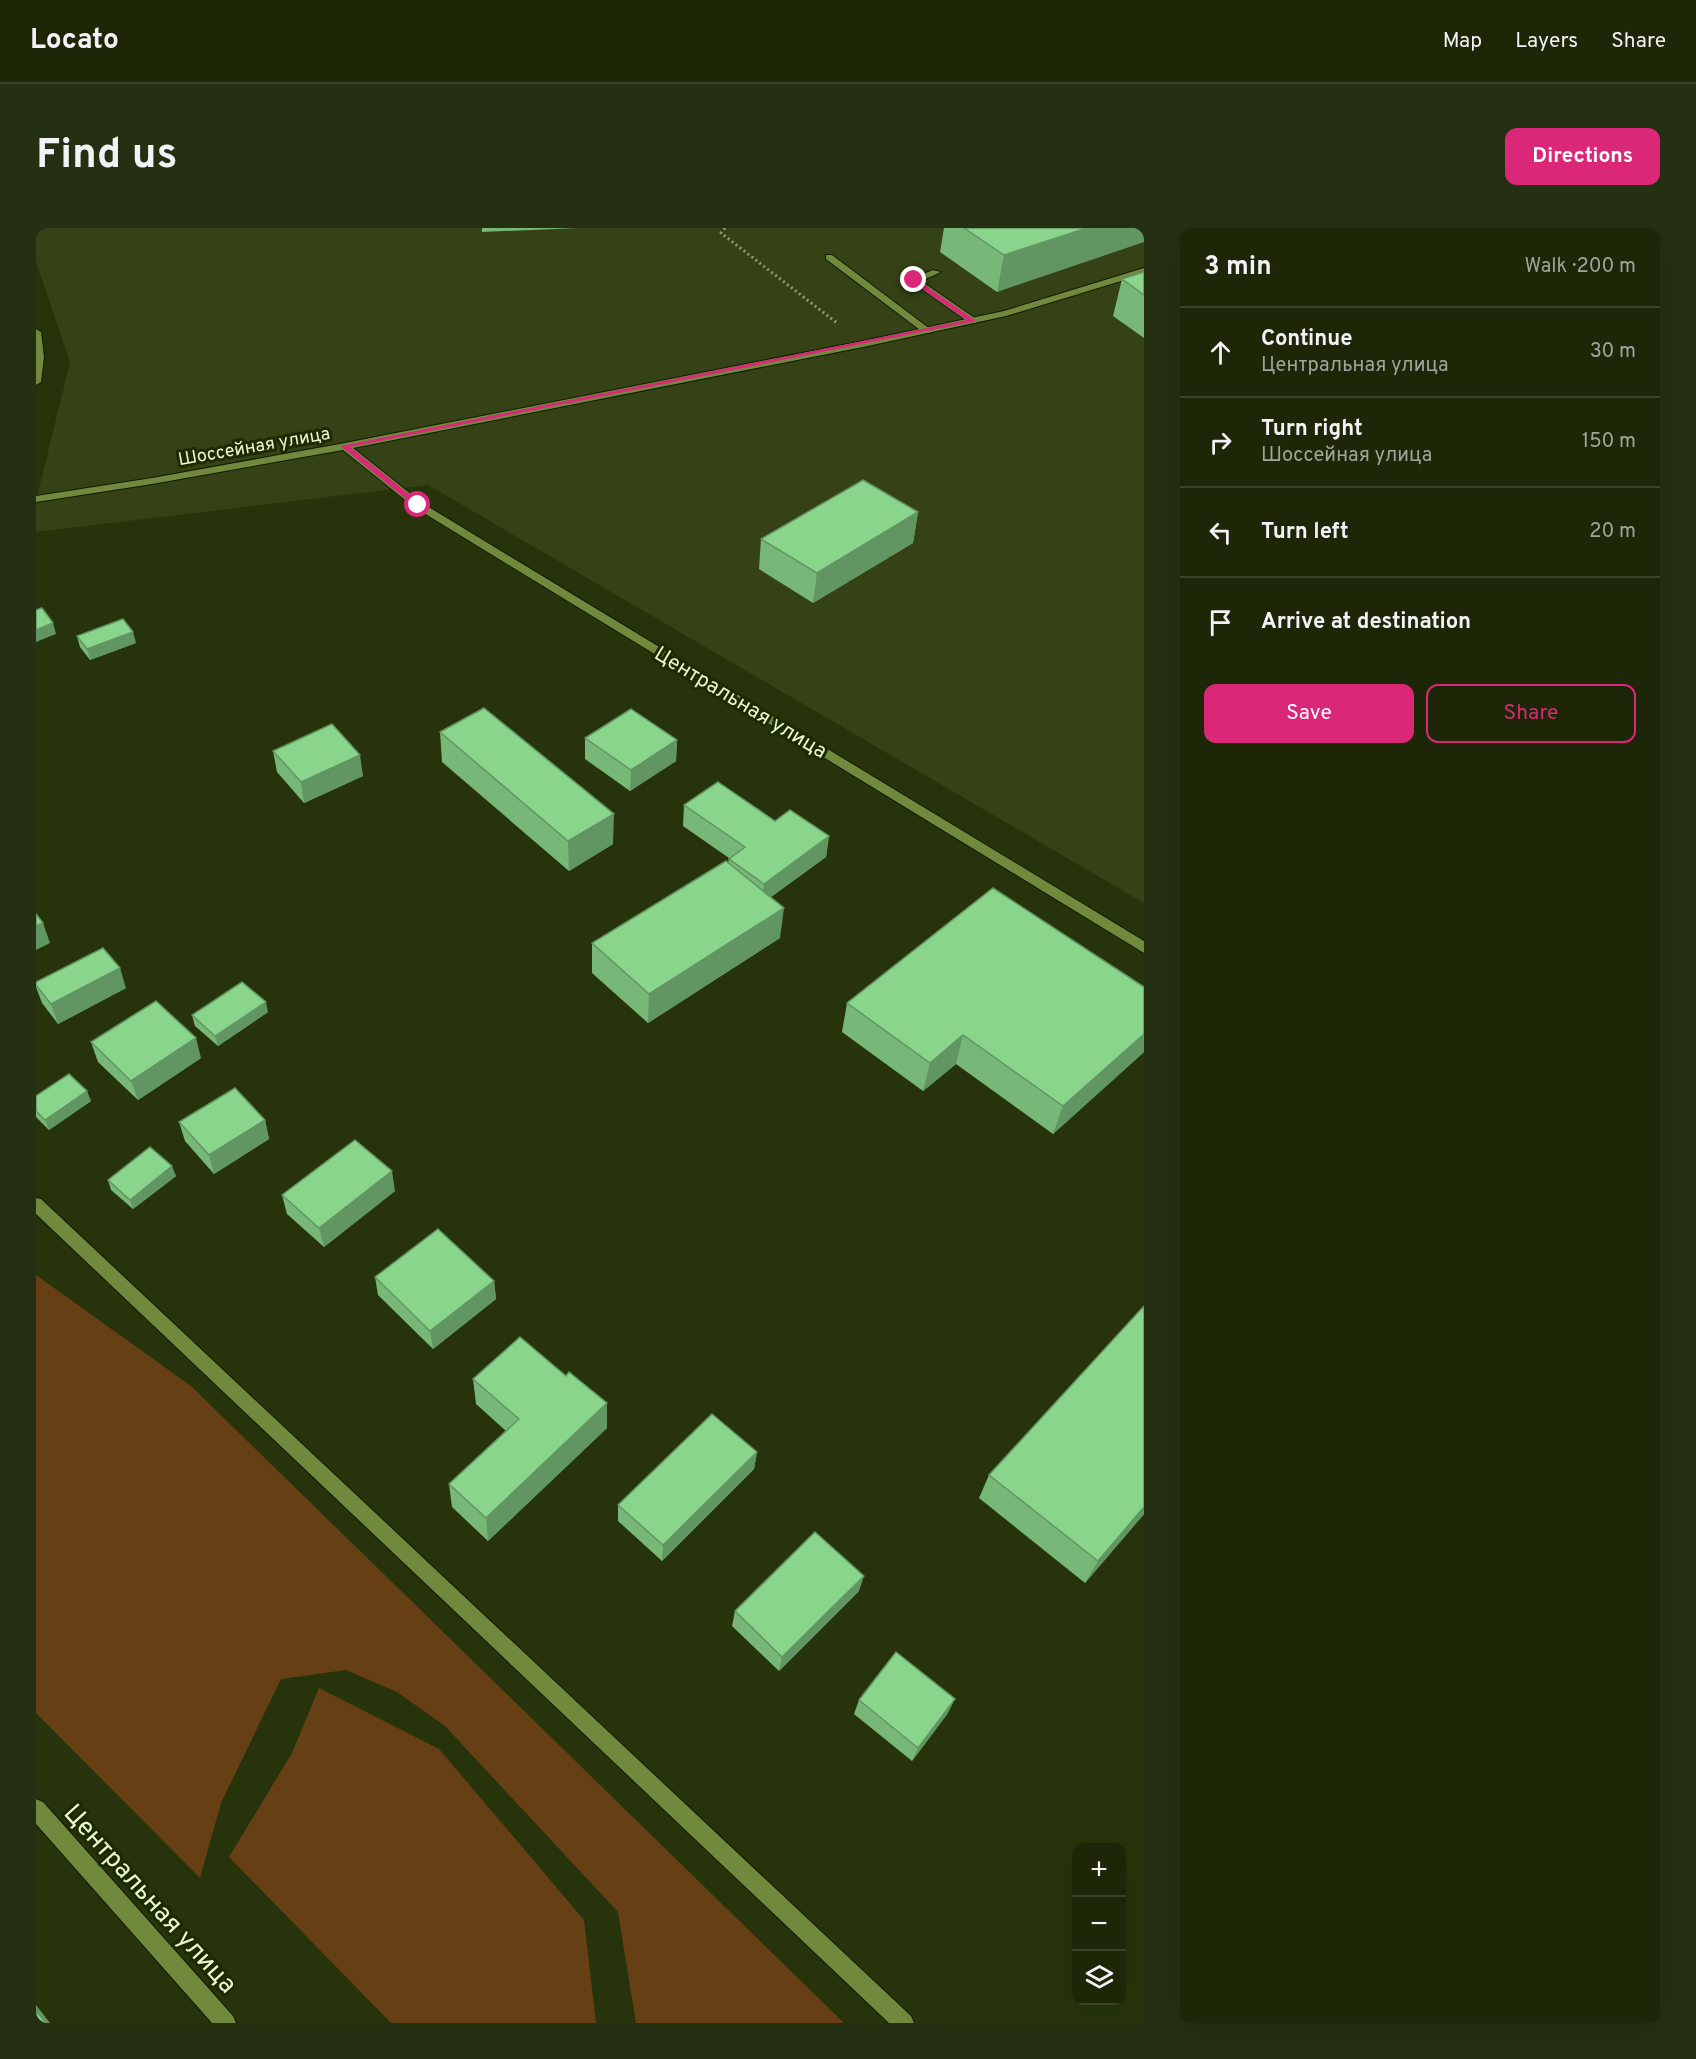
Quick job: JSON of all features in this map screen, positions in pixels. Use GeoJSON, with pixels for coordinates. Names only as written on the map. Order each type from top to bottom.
{"type":"FeatureCollection","features":[{"type":"Feature","properties":{"kind":"street"},"geometry":{"type":"LineString","coordinates":[[830,257],[927,331]]}},
{"type":"Feature","properties":{"kind":"street","name":"Шоссейная улица"},"geometry":{"type":"LineString","coordinates":[[36,499],[152,482],[345,446],[927,331],[1006,313],[1144,271]]}},
{"type":"Feature","properties":{"kind":"street"},"geometry":{"type":"LineString","coordinates":[[936,272],[914,280],[973,321]]}},
{"type":"Feature","properties":{"kind":"street"},"geometry":{"type":"LineString","coordinates":[[36,332],[39,357],[36,382]]}},
{"type":"Feature","properties":{"kind":"street","name":"Центральная улица"},"geometry":{"type":"LineString","coordinates":[[345,446],[418,505],[1144,948]]}},
{"type":"Feature","properties":{"kind":"street"},"geometry":{"type":"LineString","coordinates":[[36,1204],[904,2023]]}},
{"type":"Feature","properties":{"kind":"street","name":"Центральная улица"},"geometry":{"type":"LineString","coordinates":[[36,1809],[226,2023]]}},
{"type":"Feature","properties":{"kind":"path"},"geometry":{"type":"LineString","coordinates":[[724,228],[722,233],[863,344]]}},
{"type":"Feature","properties":{"kind":"shaded area"},"geometry":{"type":"Polygon","coordinates":[[[36,228],[1144,228],[1144,903],[428,485],[36,532],[36,501],[70,362],[36,262],[36,228]]]}},
{"type":"Feature","properties":{"kind":"shaded area"},"geometry":{"type":"Polygon","coordinates":[[[36,1275],[191,1386],[844,2023],[636,2023],[618,1912],[445,1726],[397,1692],[346,1670],[281,1679],[221,1803],[200,1878],[36,1713],[36,1275]]]}},
{"type":"Feature","properties":{"kind":"shaded area"},"geometry":{"type":"Polygon","coordinates":[[[319,1688],[439,1749],[584,1920],[596,2023],[391,2023],[229,1857],[292,1753],[319,1688]]]}},
{"type":"Feature","properties":{"kind":"building"},"geometry":{"type":"Polygon","coordinates":[[[964,228],[1087,228],[1004,255],[964,228]]]}},
{"type":"Feature","properties":{"kind":"building"},"geometry":{"type":"Polygon","coordinates":[[[1144,272],[1144,295],[1122,279],[1144,272]]]}},
{"type":"Feature","properties":{"kind":"building"},"geometry":{"type":"Polygon","coordinates":[[[863,480],[918,512],[817,573],[761,539],[863,480]]]}},
{"type":"Feature","properties":{"kind":"building"},"geometry":{"type":"Polygon","coordinates":[[[42,608],[53,623],[36,630],[36,610],[42,608]]]}},
{"type":"Feature","properties":{"kind":"building"},"geometry":{"type":"Polygon","coordinates":[[[123,619],[133,632],[87,649],[77,636],[123,619]]]}},
{"type":"Feature","properties":{"kind":"building"},"geometry":{"type":"Polygon","coordinates":[[[484,708],[614,814],[568,841],[440,732],[484,708]]]}},
{"type":"Feature","properties":{"kind":"building"},"geometry":{"type":"Polygon","coordinates":[[[631,709],[677,740],[631,770],[585,738],[631,709]]]}},
{"type":"Feature","properties":{"kind":"building"},"geometry":{"type":"Polygon","coordinates":[[[332,724],[360,755],[301,782],[273,751],[332,724]]]}},
{"type":"Feature","properties":{"kind":"building"},"geometry":{"type":"Polygon","coordinates":[[[718,782],[775,821],[790,810],[829,836],[764,884],[729,859],[745,847],[684,805],[718,782]]]}},
{"type":"Feature","properties":{"kind":"building"},"geometry":{"type":"Polygon","coordinates":[[[726,861],[784,908],[649,994],[592,943],[726,861]]]}},
{"type":"Feature","properties":{"kind":"building"},"geometry":{"type":"Polygon","coordinates":[[[993,888],[1144,987],[1144,1034],[1063,1106],[963,1035],[930,1063],[847,1003],[993,888]]]}},
{"type":"Feature","properties":{"kind":"building"},"geometry":{"type":"Polygon","coordinates":[[[36,914],[43,923],[36,926],[36,914]]]}},
{"type":"Feature","properties":{"kind":"building"},"geometry":{"type":"Polygon","coordinates":[[[103,948],[120,968],[51,1004],[36,985],[36,982],[103,948]]]}},
{"type":"Feature","properties":{"kind":"building"},"geometry":{"type":"Polygon","coordinates":[[[242,982],[266,1002],[215,1036],[192,1015],[242,982]]]}},
{"type":"Feature","properties":{"kind":"building"},"geometry":{"type":"Polygon","coordinates":[[[156,1001],[196,1038],[131,1081],[91,1042],[156,1001]]]}},
{"type":"Feature","properties":{"kind":"building"},"geometry":{"type":"Polygon","coordinates":[[[69,1074],[87,1091],[45,1120],[36,1111],[36,1096],[69,1074]]]}},
{"type":"Feature","properties":{"kind":"building"},"geometry":{"type":"Polygon","coordinates":[[[235,1088],[265,1120],[209,1155],[179,1122],[235,1088]]]}},
{"type":"Feature","properties":{"kind":"building"},"geometry":{"type":"Polygon","coordinates":[[[355,1140],[392,1171],[319,1228],[282,1195],[355,1140]]]}},
{"type":"Feature","properties":{"kind":"building"},"geometry":{"type":"Polygon","coordinates":[[[150,1147],[172,1166],[130,1200],[108,1180],[150,1147]]]}},
{"type":"Feature","properties":{"kind":"building"},"geometry":{"type":"Polygon","coordinates":[[[438,1229],[494,1281],[430,1331],[375,1277],[438,1229]]]}},
{"type":"Feature","properties":{"kind":"building"},"geometry":{"type":"Polygon","coordinates":[[[1144,1306],[1144,1507],[1098,1561],[989,1475],[1144,1306]]]}},
{"type":"Feature","properties":{"kind":"building"},"geometry":{"type":"Polygon","coordinates":[[[520,1337],[566,1376],[569,1372],[607,1403],[486,1518],[449,1484],[519,1419],[473,1379],[520,1337]]]}},
{"type":"Feature","properties":{"kind":"building"},"geometry":{"type":"Polygon","coordinates":[[[712,1414],[757,1452],[663,1545],[618,1505],[712,1414]]]}},
{"type":"Feature","properties":{"kind":"building"},"geometry":{"type":"Polygon","coordinates":[[[815,1532],[864,1576],[782,1657],[735,1611],[815,1532]]]}},
{"type":"Feature","properties":{"kind":"building"},"geometry":{"type":"Polygon","coordinates":[[[896,1652],[955,1699],[918,1748],[859,1700],[896,1652]]]}},
{"type":"Feature","properties":{"kind":"building"},"geometry":{"type":"Polygon","coordinates":[[[36,2011],[46,2023],[36,2023],[36,2011]]]}},
{"type":"Feature","properties":{"kind":"route"},"geometry":{"type":"LineString","coordinates":[[418,505],[345,446],[973,321],[914,280]]}}]}
